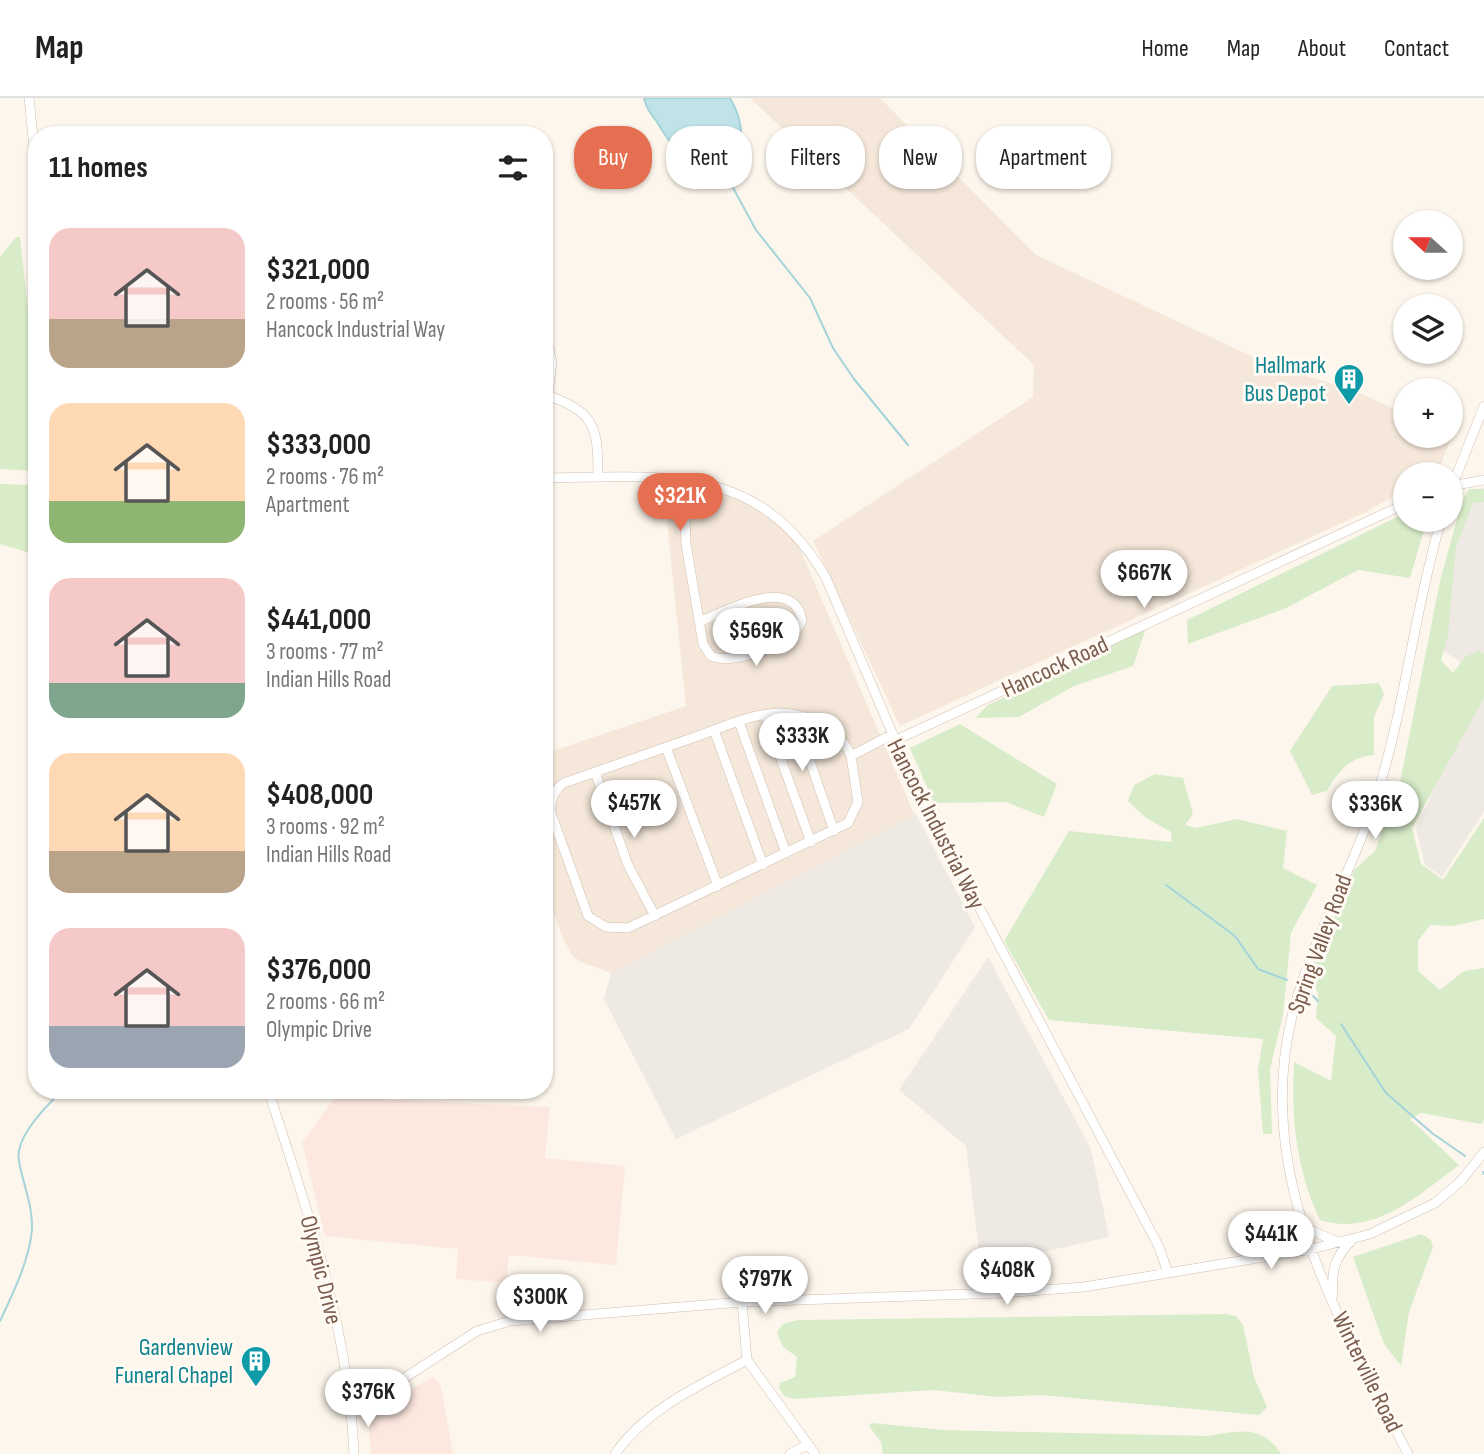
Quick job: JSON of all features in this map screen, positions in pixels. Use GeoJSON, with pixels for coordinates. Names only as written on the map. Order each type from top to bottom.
{"type":"FeatureCollection","features":[{"type":"Feature","properties":{"kind":"street"},"geometry":{"type":"LineString","coordinates":[[29,98],[32,126]]}},
{"type":"Feature","properties":{"kind":"street"},"geometry":{"type":"LineString","coordinates":[[553,397],[574,404],[593,427],[598,477]]}},
{"type":"Feature","properties":{"kind":"street"},"geometry":{"type":"LineString","coordinates":[[1481,480],[1466,475],[1461,460],[1484,406]]}},
{"type":"Feature","properties":{"kind":"street","name":"Hancock Industrial Way"},"geometry":{"type":"LineString","coordinates":[[553,478],[694,481],[725,488],[754,500],[780,518],[810,550],[826,578],[893,738],[1015,978],[1158,1247],[1168,1273]]}},
{"type":"Feature","properties":{"kind":"street"},"geometry":{"type":"LineString","coordinates":[[1463,484],[1481,480]]}},
{"type":"Feature","properties":{"kind":"street"},"geometry":{"type":"LineString","coordinates":[[694,481],[682,512],[699,622],[706,650],[714,658],[727,660],[791,637],[802,620],[801,614],[786,601],[766,596],[699,622]]}},
{"type":"Feature","properties":{"kind":"street","name":"Hancock Road"},"geometry":{"type":"LineString","coordinates":[[850,756],[1393,509]]}},
{"type":"Feature","properties":{"kind":"street","name":"Spring Valley Road"},"geometry":{"type":"LineString","coordinates":[[1312,1249],[1284,1150],[1281,1090],[1286,1045],[1300,989],[1380,786],[1438,532]]}},
{"type":"Feature","properties":{"kind":"street"},"geometry":{"type":"LineString","coordinates":[[765,715],[811,842]]}},
{"type":"Feature","properties":{"kind":"street"},"geometry":{"type":"LineString","coordinates":[[553,798],[560,785],[714,730],[765,715],[794,715],[834,732],[845,743],[850,756],[857,808],[848,823],[834,831],[655,916],[621,929],[606,927],[588,916],[553,813]]}},
{"type":"Feature","properties":{"kind":"street"},"geometry":{"type":"LineString","coordinates":[[794,715],[834,831]]}},
{"type":"Feature","properties":{"kind":"street"},"geometry":{"type":"LineString","coordinates":[[739,722],[786,853]]}},
{"type":"Feature","properties":{"kind":"street"},"geometry":{"type":"LineString","coordinates":[[714,730],[762,865]]}},
{"type":"Feature","properties":{"kind":"street"},"geometry":{"type":"LineString","coordinates":[[666,747],[718,886]]}},
{"type":"Feature","properties":{"kind":"street"},"geometry":{"type":"LineString","coordinates":[[595,772],[628,864],[655,916]]}},
{"type":"Feature","properties":{"kind":"street","name":"Olympic Drive"},"geometry":{"type":"LineString","coordinates":[[271,1099],[318,1246],[353,1411],[354,1454]]}},
{"type":"Feature","properties":{"kind":"street"},"geometry":{"type":"LineString","coordinates":[[353,1411],[447,1349],[494,1324],[742,1303],[1001,1293],[1084,1287],[1312,1249],[1370,1234],[1435,1203],[1461,1181],[1484,1152]]}},
{"type":"Feature","properties":{"kind":"street"},"geometry":{"type":"LineString","coordinates":[[1289,1253],[1299,1241],[1304,1224],[1340,1242]]}},
{"type":"Feature","properties":{"kind":"street"},"geometry":{"type":"LineString","coordinates":[[1334,1307],[1332,1269],[1342,1250],[1353,1238]]}},
{"type":"Feature","properties":{"kind":"street","name":"Winterville Road"},"geometry":{"type":"LineString","coordinates":[[1312,1249],[1334,1307],[1408,1454]]}},
{"type":"Feature","properties":{"kind":"street"},"geometry":{"type":"LineString","coordinates":[[742,1303],[747,1360],[815,1454]]}},
{"type":"Feature","properties":{"kind":"street"},"geometry":{"type":"LineString","coordinates":[[615,1454],[633,1432],[666,1404],[747,1360]]}},
{"type":"Feature","properties":{"kind":"street"},"geometry":{"type":"LineString","coordinates":[[790,1454],[808,1444]]}},
{"type":"Feature","properties":{"kind":"shaded area"},"geometry":{"type":"Polygon","coordinates":[[[750,98],[880,98],[908,126],[879,126],[879,189],[962,189],[962,181],[1036,255],[1270,365],[1353,390],[1393,408],[1393,448],[1447,448],[1442,462],[1393,462],[1393,497],[1366,512],[900,726],[813,541],[1033,397],[1034,365],[847,189],[865,189],[865,126],[780,126],[750,98]]]}},
{"type":"Feature","properties":{"kind":"shaded area"},"geometry":{"type":"Polygon","coordinates":[[[663,484],[703,487],[730,493],[766,513],[796,540],[915,816],[611,973],[581,962],[572,955],[553,910],[553,751],[686,706],[663,484]]]}},
{"type":"Feature","properties":{"kind":"shaded area"},"geometry":{"type":"Polygon","coordinates":[[[1484,488],[1484,677],[1431,643],[1448,559],[1459,532],[1463,532],[1463,521],[1475,490],[1484,488]]]}},
{"type":"Feature","properties":{"kind":"shaded area"},"geometry":{"type":"Polygon","coordinates":[[[1484,677],[1484,811],[1442,877],[1425,865],[1416,829],[1484,677]]]}},
{"type":"Feature","properties":{"kind":"shaded area"},"geometry":{"type":"Polygon","coordinates":[[[916,814],[975,927],[909,1029],[676,1139],[604,999],[611,973],[916,814]]]}},
{"type":"Feature","properties":{"kind":"shaded area"},"geometry":{"type":"Polygon","coordinates":[[[988,957],[1091,1149],[1109,1237],[981,1266],[966,1146],[899,1090],[988,957]]]}},
{"type":"Feature","properties":{"kind":"shaded area"},"geometry":{"type":"Polygon","coordinates":[[[334,1099],[550,1107],[545,1158],[625,1166],[616,1265],[509,1255],[506,1283],[456,1279],[458,1249],[325,1236],[302,1143],[334,1099]]]}},
{"type":"Feature","properties":{"kind":"shaded area"},"geometry":{"type":"Polygon","coordinates":[[[433,1376],[441,1386],[453,1454],[371,1454],[368,1418],[433,1376]]]}},
{"type":"Feature","properties":{"kind":"green space"},"geometry":{"type":"Polygon","coordinates":[[[16,237],[20,237],[28,310],[28,471],[0,469],[0,257],[16,237]]]}},
{"type":"Feature","properties":{"kind":"green space"},"geometry":{"type":"Polygon","coordinates":[[[0,484],[28,485],[28,552],[0,544],[0,484]]]}},
{"type":"Feature","properties":{"kind":"green space"},"geometry":{"type":"Polygon","coordinates":[[[1469,489],[1484,489],[1484,502],[1473,503],[1463,529],[1463,499],[1469,489]]]}},
{"type":"Feature","properties":{"kind":"green space"},"geometry":{"type":"Polygon","coordinates":[[[1393,519],[1393,532],[1423,532],[1410,578],[1358,570],[1286,608],[1188,644],[1187,620],[1393,519]]]}},
{"type":"Feature","properties":{"kind":"green space"},"geometry":{"type":"Polygon","coordinates":[[[1453,532],[1462,532],[1456,547],[1448,635],[1441,660],[1453,673],[1465,657],[1479,650],[1484,654],[1484,698],[1412,828],[1421,864],[1443,880],[1484,818],[1484,919],[1453,926],[1430,925],[1418,941],[1418,971],[1440,990],[1464,971],[1484,968],[1484,1120],[1481,1124],[1421,1113],[1410,1119],[1459,1165],[1395,1210],[1359,1223],[1340,1224],[1320,1220],[1305,1182],[1293,1103],[1294,1062],[1331,1081],[1336,1036],[1316,1018],[1318,994],[1311,976],[1354,870],[1375,851],[1400,782],[1440,581],[1453,532]]]}},
{"type":"Feature","properties":{"kind":"green space"},"geometry":{"type":"Polygon","coordinates":[[[1146,628],[1133,666],[1074,686],[1019,717],[975,718],[988,705],[1146,628]]]}},
{"type":"Feature","properties":{"kind":"green space"},"geometry":{"type":"Polygon","coordinates":[[[1379,683],[1384,694],[1374,717],[1374,755],[1351,762],[1340,771],[1327,791],[1312,795],[1290,751],[1332,686],[1379,683]]]}},
{"type":"Feature","properties":{"kind":"green space"},"geometry":{"type":"Polygon","coordinates":[[[960,724],[1057,784],[1044,817],[1006,802],[934,803],[910,748],[960,724]]]}},
{"type":"Feature","properties":{"kind":"green space"},"geometry":{"type":"Polygon","coordinates":[[[1155,774],[1183,778],[1193,814],[1185,825],[1196,828],[1237,819],[1287,831],[1283,868],[1317,885],[1291,933],[1283,1015],[1270,1069],[1272,1134],[1263,1134],[1258,1070],[1263,1039],[1049,1020],[1004,941],[1069,831],[1172,842],[1171,832],[1146,818],[1128,801],[1134,785],[1155,774]]]}},
{"type":"Feature","properties":{"kind":"green space"},"geometry":{"type":"Polygon","coordinates":[[[1421,1234],[1431,1240],[1433,1247],[1409,1312],[1401,1366],[1384,1344],[1353,1257],[1421,1234]]]}},
{"type":"Feature","properties":{"kind":"green space"},"geometry":{"type":"Polygon","coordinates":[[[1236,1316],[1243,1325],[1254,1377],[1267,1407],[1259,1415],[1041,1395],[998,1397],[933,1390],[794,1399],[784,1396],[779,1387],[780,1383],[795,1377],[797,1357],[783,1347],[777,1332],[783,1324],[798,1320],[1236,1316]]]}},
{"type":"Feature","properties":{"kind":"green space"},"geometry":{"type":"Polygon","coordinates":[[[872,1423],[943,1430],[1207,1436],[1248,1432],[1266,1438],[1281,1454],[883,1454],[881,1442],[869,1426],[872,1423]]]}},
{"type":"Feature","properties":{"kind":"water"},"geometry":{"type":"Polygon","coordinates":[[[644,98],[730,98],[740,126],[666,126],[666,136],[644,98]]]}},
{"type":"Feature","properties":{"kind":"waterway"},"geometry":{"type":"LineString","coordinates":[[734,189],[756,230],[810,298],[833,348],[854,379],[908,445]]}},
{"type":"Feature","properties":{"kind":"waterway"},"geometry":{"type":"LineString","coordinates":[[1166,885],[1235,936],[1258,969],[1287,980]]}},
{"type":"Feature","properties":{"kind":"waterway"},"geometry":{"type":"LineString","coordinates":[[1305,988],[1318,1001]]}},
{"type":"Feature","properties":{"kind":"waterway"},"geometry":{"type":"LineString","coordinates":[[1341,1024],[1386,1093],[1432,1133],[1465,1156]]}},
{"type":"Feature","properties":{"kind":"waterway"},"geometry":{"type":"LineString","coordinates":[[0,1321],[24,1265],[32,1230],[19,1152],[27,1132],[54,1099]]}},
{"type":"Feature","properties":{"kind":"place","name":"Hallmark Bus Depot"},"geometry":{"type":"Point","coordinates":[1349,406]}},
{"type":"Feature","properties":{"kind":"place","name":"Gardenview Funeral Chapel"},"geometry":{"type":"Point","coordinates":[256,1388]}}]}
